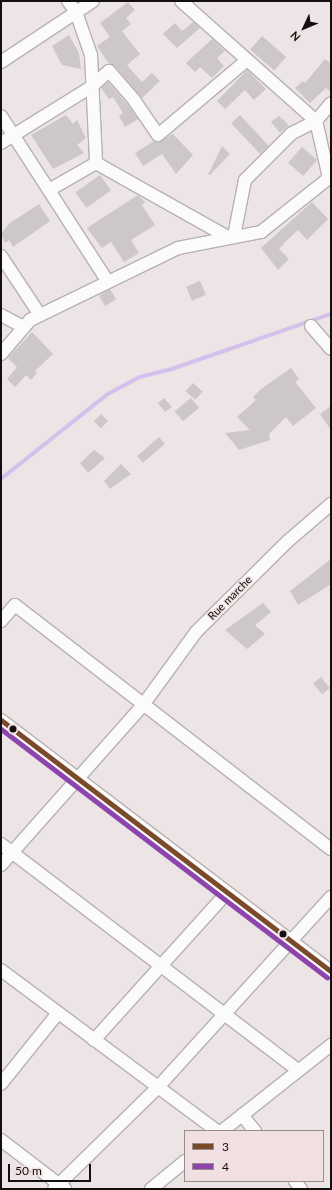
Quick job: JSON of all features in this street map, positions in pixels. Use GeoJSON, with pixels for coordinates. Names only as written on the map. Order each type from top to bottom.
{"type":"FeatureCollection","features":[{"type":"Feature","properties":{"kind":"street"},"geometry":{"type":"LineString","coordinates":[[68,1],[76,12],[91,55],[91,87],[96,163]]}},
{"type":"Feature","properties":{"kind":"street"},"geometry":{"type":"LineString","coordinates":[[1,62],[93,1]]}},
{"type":"Feature","properties":{"kind":"street"},"geometry":{"type":"LineString","coordinates":[[1,354],[24,327],[40,315],[178,248],[262,232],[329,178],[316,120],[180,1]]}},
{"type":"Feature","properties":{"kind":"street"},"geometry":{"type":"LineString","coordinates":[[1,143],[91,87],[110,71],[134,100],[158,135],[247,60]]}},
{"type":"Feature","properties":{"kind":"street"},"geometry":{"type":"LineString","coordinates":[[231,237],[244,180],[291,134],[316,120],[331,102]]}},
{"type":"Feature","properties":{"kind":"street"},"geometry":{"type":"LineString","coordinates":[[1,116],[108,282]]}},
{"type":"Feature","properties":{"kind":"street"},"geometry":{"type":"LineString","coordinates":[[49,190],[96,163]]}},
{"type":"Feature","properties":{"kind":"street"},"geometry":{"type":"LineString","coordinates":[[96,163],[231,237]]}},
{"type":"Feature","properties":{"kind":"street"},"geometry":{"type":"LineString","coordinates":[[1,256],[40,315]]}},
{"type":"Feature","properties":{"kind":"street"},"geometry":{"type":"LineString","coordinates":[[1,316],[24,327]]}},
{"type":"Feature","properties":{"kind":"street"},"geometry":{"type":"LineString","coordinates":[[311,326],[331,349]]}},
{"type":"Feature","properties":{"kind":"street","name":"Rue marche"},"geometry":{"type":"LineString","coordinates":[[1,864],[143,705],[196,632],[288,541],[331,504]]}},
{"type":"Feature","properties":{"kind":"street"},"geometry":{"type":"LineString","coordinates":[[1,621],[15,605],[331,849]]}},
{"type":"Feature","properties":{"kind":"street"},"geometry":{"type":"LineString","coordinates":[[1,720],[331,971]]}},
{"type":"Feature","properties":{"kind":"street"},"geometry":{"type":"LineString","coordinates":[[1,844],[298,1070]]}},
{"type":"Feature","properties":{"kind":"street"},"geometry":{"type":"LineString","coordinates":[[94,1040],[228,892]]}},
{"type":"Feature","properties":{"kind":"street"},"geometry":{"type":"LineString","coordinates":[[1,1140],[60,1187],[158,1087],[331,897]]}},
{"type":"Feature","properties":{"kind":"street"},"geometry":{"type":"LineString","coordinates":[[1,970],[216,1130]]}},
{"type":"Feature","properties":{"kind":"street"},"geometry":{"type":"LineString","coordinates":[[1,1084],[58,1013]]}},
{"type":"Feature","properties":{"kind":"street"},"geometry":{"type":"LineString","coordinates":[[223,1130],[331,1045]]}},
{"type":"Feature","properties":{"kind":"street"},"geometry":{"type":"LineString","coordinates":[[242,1115],[254,1130]]}},
{"type":"Feature","properties":{"kind":"street"},"geometry":{"type":"LineString","coordinates":[[151,1189],[184,1162]]}},
{"type":"Feature","properties":{"kind":"building"},"geometry":{"type":"Polygon","coordinates":[[[128,2],[135,10],[126,18],[131,24],[122,31],[140,54],[127,65],[142,82],[152,73],[160,81],[142,98],[115,66],[109,64],[97,46],[110,37],[100,23],[128,2]]]}},
{"type":"Feature","properties":{"kind":"building"},"geometry":{"type":"Polygon","coordinates":[[[193,22],[200,28],[177,48],[163,34],[175,23],[182,31],[193,22]]]}},
{"type":"Feature","properties":{"kind":"building"},"geometry":{"type":"Polygon","coordinates":[[[69,35],[79,53],[81,69],[62,65],[52,46],[69,35]]]}},
{"type":"Feature","properties":{"kind":"building"},"geometry":{"type":"Polygon","coordinates":[[[262,36],[286,57],[274,71],[250,50],[262,36]]]}},
{"type":"Feature","properties":{"kind":"building"},"geometry":{"type":"Polygon","coordinates":[[[212,39],[225,51],[217,58],[224,66],[212,78],[200,67],[195,72],[186,63],[212,39]]]}},
{"type":"Feature","properties":{"kind":"building"},"geometry":{"type":"Polygon","coordinates":[[[325,59],[331,64],[331,92],[326,88],[310,103],[295,88],[303,81],[305,83],[325,59]]]}},
{"type":"Feature","properties":{"kind":"building"},"geometry":{"type":"Polygon","coordinates":[[[247,70],[266,89],[254,100],[245,90],[225,109],[217,101],[247,70]]]}},
{"type":"Feature","properties":{"kind":"building"},"geometry":{"type":"Polygon","coordinates":[[[108,82],[138,119],[125,127],[119,116],[123,113],[113,97],[109,99],[101,88],[108,82]]]}},
{"type":"Feature","properties":{"kind":"building"},"geometry":{"type":"Polygon","coordinates":[[[66,115],[73,124],[77,120],[86,138],[77,145],[84,153],[53,169],[31,135],[66,115]]]}},
{"type":"Feature","properties":{"kind":"building"},"geometry":{"type":"Polygon","coordinates":[[[240,115],[269,146],[260,154],[231,123],[240,115]]]}},
{"type":"Feature","properties":{"kind":"building"},"geometry":{"type":"Polygon","coordinates":[[[279,116],[289,125],[280,133],[271,122],[279,116]]]}},
{"type":"Feature","properties":{"kind":"building"},"geometry":{"type":"Polygon","coordinates":[[[173,134],[193,155],[176,174],[162,154],[143,166],[135,153],[154,141],[159,142],[173,134]]]}},
{"type":"Feature","properties":{"kind":"building"},"geometry":{"type":"Polygon","coordinates":[[[222,146],[230,154],[210,175],[208,175],[222,146]]]}},
{"type":"Feature","properties":{"kind":"building"},"geometry":{"type":"Polygon","coordinates":[[[302,147],[317,160],[303,176],[288,163],[302,147]]]}},
{"type":"Feature","properties":{"kind":"building"},"geometry":{"type":"Polygon","coordinates":[[[100,175],[111,191],[86,208],[75,192],[100,175]]]}},
{"type":"Feature","properties":{"kind":"building"},"geometry":{"type":"Polygon","coordinates":[[[138,195],[145,202],[142,205],[155,225],[131,240],[139,253],[124,262],[111,242],[102,248],[87,228],[138,195]]]}},
{"type":"Feature","properties":{"kind":"building"},"geometry":{"type":"Polygon","coordinates":[[[312,202],[328,219],[307,240],[298,230],[285,242],[279,249],[289,259],[278,270],[261,248],[312,202]]]}},
{"type":"Feature","properties":{"kind":"building"},"geometry":{"type":"Polygon","coordinates":[[[39,204],[50,221],[13,247],[9,240],[5,243],[1,234],[10,223],[39,204]]]}},
{"type":"Feature","properties":{"kind":"building"},"geometry":{"type":"Polygon","coordinates":[[[200,281],[206,295],[192,301],[186,287],[200,281]]]}},
{"type":"Feature","properties":{"kind":"building"},"geometry":{"type":"Polygon","coordinates":[[[110,289],[116,299],[105,306],[99,296],[110,289]]]}},
{"type":"Feature","properties":{"kind":"building"},"geometry":{"type":"Polygon","coordinates":[[[32,332],[53,354],[35,371],[37,373],[31,380],[26,375],[15,387],[7,379],[17,367],[8,358],[32,332]]]}},
{"type":"Feature","properties":{"kind":"building"},"geometry":{"type":"Polygon","coordinates":[[[291,368],[299,379],[295,382],[316,408],[293,426],[286,417],[269,434],[270,440],[239,450],[225,433],[250,430],[237,417],[256,400],[253,397],[261,389],[291,368]]]}},
{"type":"Feature","properties":{"kind":"building"},"geometry":{"type":"Polygon","coordinates":[[[193,383],[203,392],[195,400],[186,391],[193,383]]]}},
{"type":"Feature","properties":{"kind":"building"},"geometry":{"type":"Polygon","coordinates":[[[164,398],[172,407],[165,412],[158,403],[164,398]]]}},
{"type":"Feature","properties":{"kind":"building"},"geometry":{"type":"Polygon","coordinates":[[[191,398],[199,408],[183,421],[175,411],[191,398]]]}},
{"type":"Feature","properties":{"kind":"building"},"geometry":{"type":"Polygon","coordinates":[[[331,406],[331,430],[320,414],[331,406]]]}},
{"type":"Feature","properties":{"kind":"building"},"geometry":{"type":"Polygon","coordinates":[[[101,414],[108,421],[101,428],[94,421],[101,414]]]}},
{"type":"Feature","properties":{"kind":"building"},"geometry":{"type":"Polygon","coordinates":[[[159,437],[165,444],[143,463],[137,456],[159,437]]]}},
{"type":"Feature","properties":{"kind":"building"},"geometry":{"type":"Polygon","coordinates":[[[94,450],[105,458],[88,473],[80,463],[94,450]]]}},
{"type":"Feature","properties":{"kind":"building"},"geometry":{"type":"Polygon","coordinates":[[[121,464],[131,474],[110,489],[104,481],[121,464]]]}},
{"type":"Feature","properties":{"kind":"building"},"geometry":{"type":"Polygon","coordinates":[[[331,559],[331,584],[298,605],[290,591],[331,559]]]}},
{"type":"Feature","properties":{"kind":"building"},"geometry":{"type":"Polygon","coordinates":[[[263,603],[271,612],[255,625],[265,634],[247,649],[225,630],[263,603]]]}},
{"type":"Feature","properties":{"kind":"building"},"geometry":{"type":"Polygon","coordinates":[[[321,677],[330,688],[322,694],[313,683],[321,677]]]}},
{"type":"Feature","properties":{"kind":"waterway"},"geometry":{"type":"LineString","coordinates":[[1,479],[108,394],[140,377],[169,370],[331,314]]}},
{"type":"Feature","properties":{"kind":"transit line","name":"3"},"geometry":{"type":"LineString","coordinates":[[1,720],[331,971]]}},
{"type":"Feature","properties":{"kind":"transit line","name":"4"},"geometry":{"type":"LineString","coordinates":[[1,729],[327,977]]}}]}
